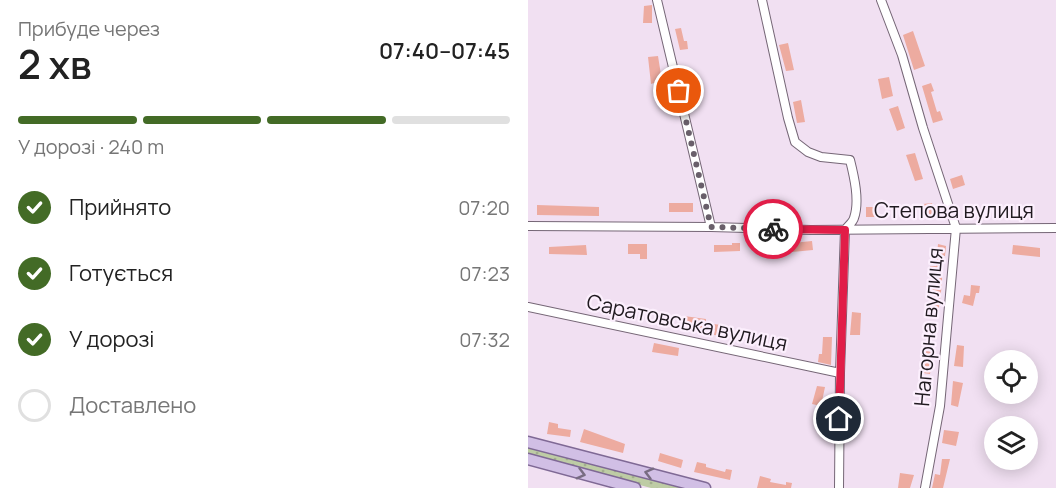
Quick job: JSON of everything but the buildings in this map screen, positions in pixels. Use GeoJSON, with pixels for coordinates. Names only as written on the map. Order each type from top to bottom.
{"type":"FeatureCollection","features":[{"type":"Feature","properties":{"kind":"main road"},"geometry":{"type":"LineString","coordinates":[[528,442],[705,488]]}},
{"type":"Feature","properties":{"kind":"main road"},"geometry":{"type":"LineString","coordinates":[[528,459],[635,488]]}},
{"type":"Feature","properties":{"kind":"street"},"geometry":{"type":"LineString","coordinates":[[657,0],[711,227]]}},
{"type":"Feature","properties":{"kind":"street"},"geometry":{"type":"LineString","coordinates":[[762,0],[795,142],[808,152],[821,157],[850,160],[855,187],[854,218],[845,230],[839,488]]}},
{"type":"Feature","properties":{"kind":"street","name":"Нагорна вулиця"},"geometry":{"type":"LineString","coordinates":[[881,0],[902,54],[923,128],[956,228],[940,406],[925,488]]}},
{"type":"Feature","properties":{"kind":"street","name":"Степова вулиця"},"geometry":{"type":"LineString","coordinates":[[528,226],[845,230],[1056,228]]}},
{"type":"Feature","properties":{"kind":"street","name":"Саратовська вулиця"},"geometry":{"type":"LineString","coordinates":[[528,307],[840,373]]}},
{"type":"Feature","properties":{"kind":"green space"},"geometry":{"type":"Polygon","coordinates":[[[528,445],[693,488],[651,488],[528,455],[528,445]]]}},
{"type":"Feature","properties":{"kind":"way so far"},"geometry":{"type":"LineString","coordinates":[[679,91],[711,227],[773,229]]}},
{"type":"Feature","properties":{"kind":"route"},"geometry":{"type":"LineString","coordinates":[[773,229],[845,230],[839,419]]}}]}
